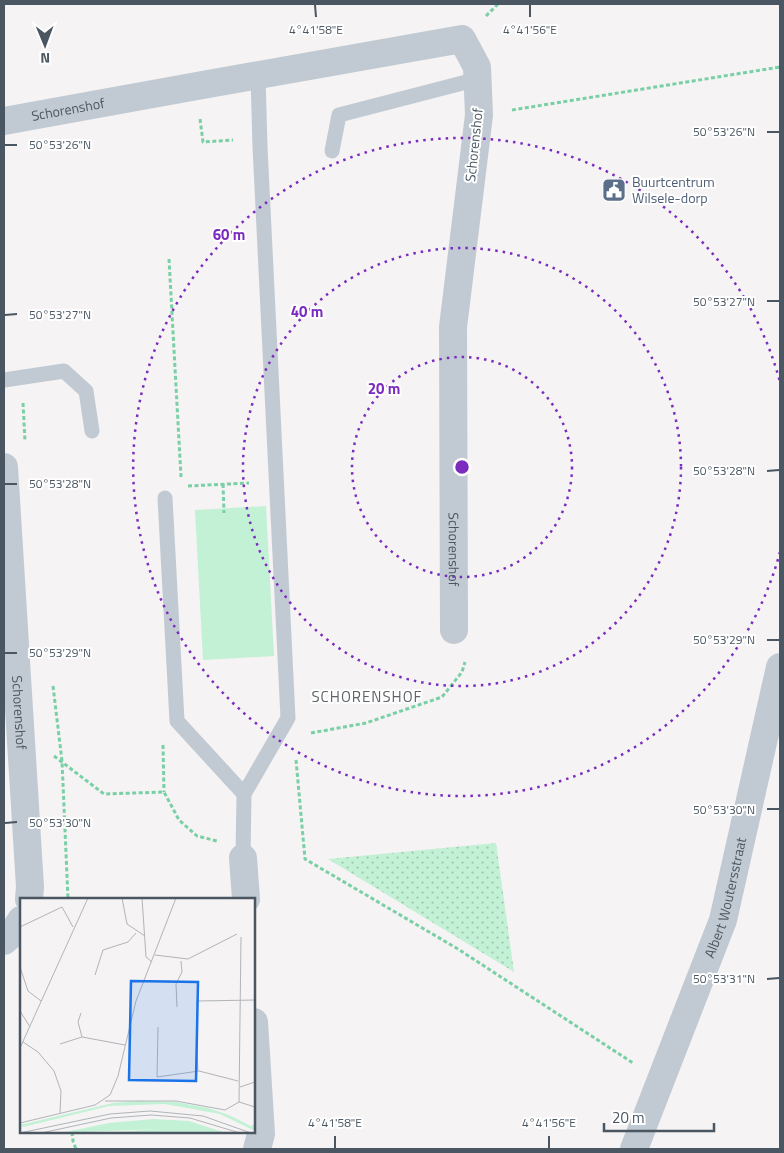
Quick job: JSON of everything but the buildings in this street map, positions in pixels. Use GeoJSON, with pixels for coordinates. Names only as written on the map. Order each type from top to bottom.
{"type":"FeatureCollection","features":[{"type":"Feature","properties":{"kind":"street","name":"Schorenshof"},"geometry":{"type":"LineString","coordinates":[[4,121],[462,40],[477,67],[479,115],[453,327],[454,630]]}},
{"type":"Feature","properties":{"kind":"street","name":"Schorenshof"},"geometry":{"type":"LineString","coordinates":[[4,467],[30,887],[29,898]]}},
{"type":"Feature","properties":{"kind":"street","name":"Albert Woutersstraat"},"geometry":{"type":"LineString","coordinates":[[634,1149],[723,920],[780,667]]}},
{"type":"Feature","properties":{"kind":"street"},"geometry":{"type":"LineString","coordinates":[[243,858],[246,898]]}},
{"type":"Feature","properties":{"kind":"street"},"geometry":{"type":"LineString","coordinates":[[4,941],[12,934],[20,922]]}},
{"type":"Feature","properties":{"kind":"street"},"geometry":{"type":"LineString","coordinates":[[255,1038],[261,1134],[257,1149]]}},
{"type":"Feature","properties":{"kind":"lane"},"geometry":{"type":"LineString","coordinates":[[243,858],[244,794],[288,718],[258,75]]}},
{"type":"Feature","properties":{"kind":"lane"},"geometry":{"type":"LineString","coordinates":[[332,151],[339,115],[478,79]]}},
{"type":"Feature","properties":{"kind":"lane"},"geometry":{"type":"LineString","coordinates":[[4,380],[64,371],[86,391],[92,431]]}},
{"type":"Feature","properties":{"kind":"lane"},"geometry":{"type":"LineString","coordinates":[[165,498],[177,721],[244,794]]}},
{"type":"Feature","properties":{"kind":"path"},"geometry":{"type":"LineString","coordinates":[[479,115],[780,67]]}},
{"type":"Feature","properties":{"kind":"path"},"geometry":{"type":"LineString","coordinates":[[197,86],[203,142],[236,140]]}},
{"type":"Feature","properties":{"kind":"path"},"geometry":{"type":"LineString","coordinates":[[169,258],[181,486],[252,482]]}},
{"type":"Feature","properties":{"kind":"path"},"geometry":{"type":"LineString","coordinates":[[223,484],[224,513]]}},
{"type":"Feature","properties":{"kind":"path"},"geometry":{"type":"LineString","coordinates":[[303,734],[366,723],[442,697],[462,672],[473,632],[454,630]]}},
{"type":"Feature","properties":{"kind":"path"},"geometry":{"type":"LineString","coordinates":[[22,752],[43,747],[104,794],[164,792],[179,820],[197,836],[226,843],[243,858]]}},
{"type":"Feature","properties":{"kind":"path"},"geometry":{"type":"LineString","coordinates":[[296,755],[305,859],[458,949],[660,1082]]}},
{"type":"Feature","properties":{"kind":"path"},"geometry":{"type":"LineString","coordinates":[[72,1133],[76,1149]]}},
{"type":"Feature","properties":{"kind":"green space"},"geometry":{"type":"Polygon","coordinates":[[[266,506],[274,656],[203,660],[195,510],[266,506]]]}},
{"type":"Feature","properties":{"kind":"green space"},"geometry":{"type":"Polygon","coordinates":[[[496,843],[514,972],[328,859],[496,843]]]}},
{"type":"Feature","properties":{"kind":"place","name":"Buurtcentrum Wilsele-dorp"},"geometry":{"type":"Point","coordinates":[614,190]}},
{"type":"Feature","properties":{"kind":"district","name":"SCHORENSHOF"},"geometry":{"type":"Point","coordinates":[367,697]}}]}
